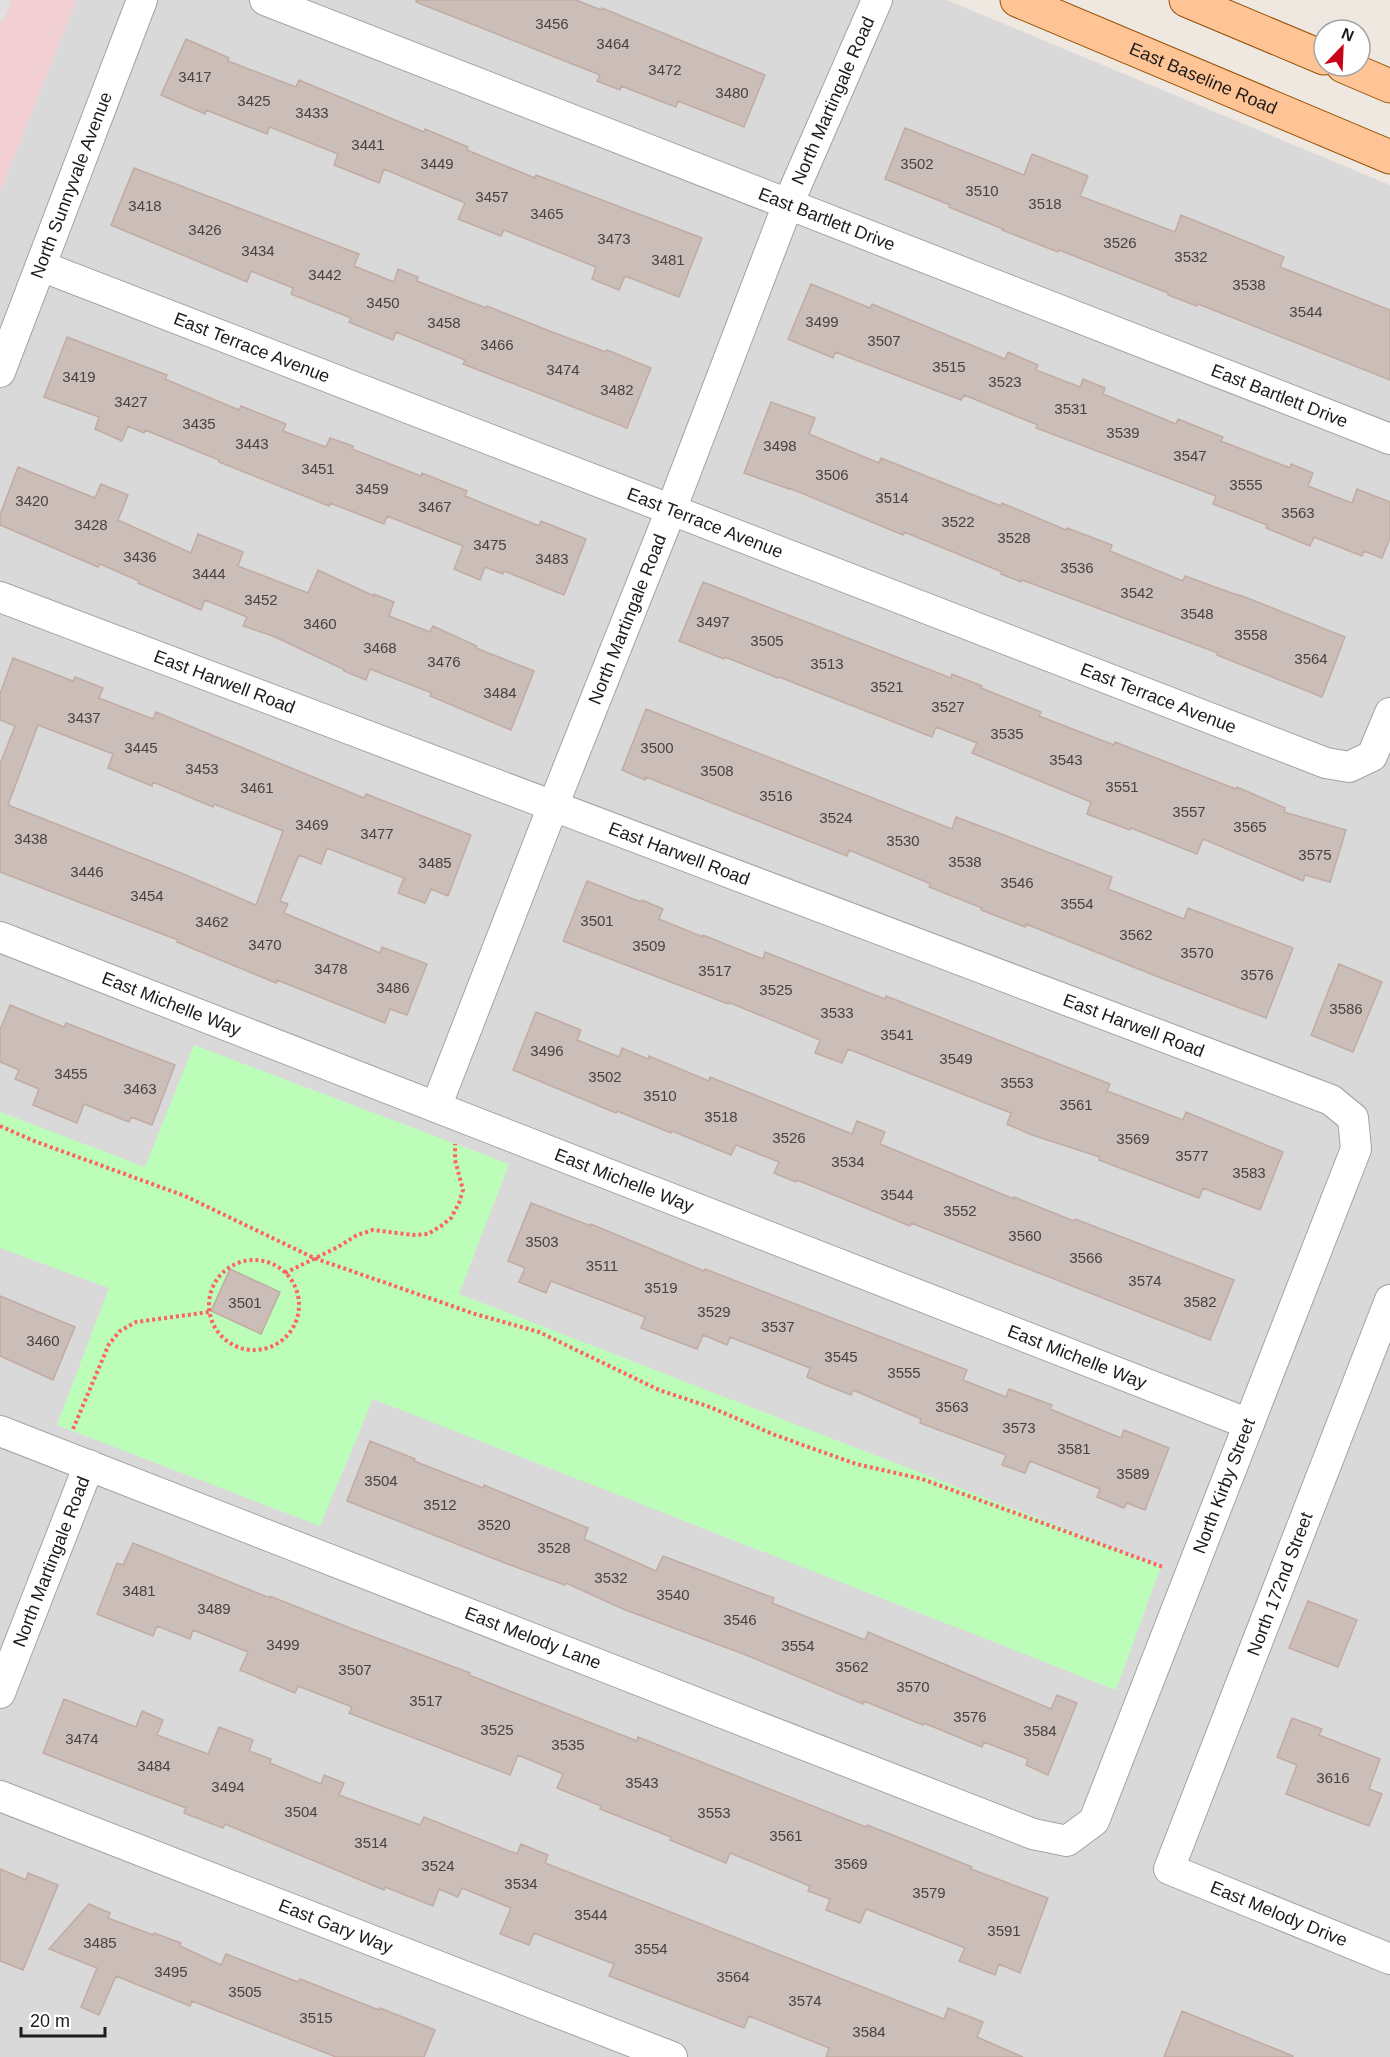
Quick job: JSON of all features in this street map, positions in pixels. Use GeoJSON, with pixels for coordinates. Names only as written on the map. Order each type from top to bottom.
{"type":"FeatureCollection","features":[{"type":"Feature","properties":{"kind":"main road","name":"East Baseline Road"},"geometry":{"type":"LineString","coordinates":[[1017,0],[1390,157]]}},
{"type":"Feature","properties":{"kind":"main road"},"geometry":{"type":"LineString","coordinates":[[1186,0],[1312,53]]}},
{"type":"Feature","properties":{"kind":"main road"},"geometry":{"type":"LineString","coordinates":[[1371,78],[1390,86]]}},
{"type":"Feature","properties":{"kind":"street","name":"North Sunnyvale Avenue"},"geometry":{"type":"LineString","coordinates":[[0,372],[142,0]]}},
{"type":"Feature","properties":{"kind":"street","name":"East Bartlett Drive"},"geometry":{"type":"LineString","coordinates":[[265,0],[1390,439]]}},
{"type":"Feature","properties":{"kind":"street","name":"North Martingale Road"},"geometry":{"type":"LineString","coordinates":[[449,1112],[552,806],[671,510],[788,204],[877,0]]}},
{"type":"Feature","properties":{"kind":"street","name":"East Terrace Avenue"},"geometry":{"type":"LineString","coordinates":[[40,266],[1326,764],[1349,767],[1372,756],[1390,713]]}},
{"type":"Feature","properties":{"kind":"street","name":"East Harwell Road"},"geometry":{"type":"LineString","coordinates":[[0,597],[1331,1100],[1353,1118]]}},
{"type":"Feature","properties":{"kind":"street","name":"East Michelle Way"},"geometry":{"type":"LineString","coordinates":[[0,936],[1249,1424]]}},
{"type":"Feature","properties":{"kind":"street","name":"North Kirby Street"},"geometry":{"type":"LineString","coordinates":[[1066,1841],[1094,1821],[1356,1149],[1353,1118]]}},
{"type":"Feature","properties":{"kind":"street","name":"North 172nd Street"},"geometry":{"type":"LineString","coordinates":[[1169,1869],[1390,1300]]}},
{"type":"Feature","properties":{"kind":"street","name":"East Melody Lane"},"geometry":{"type":"LineString","coordinates":[[0,1431],[1033,1834],[1066,1841]]}},
{"type":"Feature","properties":{"kind":"street","name":"North Martingale Road"},"geometry":{"type":"LineString","coordinates":[[0,1693],[76,1460]]}},
{"type":"Feature","properties":{"kind":"street","name":"East Gary Way"},"geometry":{"type":"LineString","coordinates":[[0,1796],[672,2057]]}},
{"type":"Feature","properties":{"kind":"street","name":"East Melody Drive"},"geometry":{"type":"LineString","coordinates":[[1169,1869],[1390,1959]]}},
{"type":"Feature","properties":{"kind":"path"},"geometry":{"type":"LineString","coordinates":[[285,1273],[357,1235],[373,1230],[413,1235],[428,1234],[451,1218],[463,1190],[455,1160],[455,1142],[449,1112]]}},
{"type":"Feature","properties":{"kind":"path"},"geometry":{"type":"LineString","coordinates":[[0,1126],[34,1141],[185,1196],[314,1258],[475,1314],[539,1332],[659,1390],[710,1407],[775,1435],[856,1464],[922,1479],[1189,1576]]}},
{"type":"Feature","properties":{"kind":"path"},"geometry":{"type":"LineString","coordinates":[[246,1261],[260,1261],[273,1265],[285,1273],[298,1297],[298,1311],[294,1325],[286,1336],[274,1345],[261,1349],[247,1349],[234,1345],[222,1337],[214,1326],[209,1312],[209,1298],[213,1285],[222,1273],[232,1265],[246,1261]]}},
{"type":"Feature","properties":{"kind":"path"},"geometry":{"type":"LineString","coordinates":[[76,1460],[109,1344],[120,1331],[136,1322],[209,1312]]}},
{"type":"Feature","properties":{"kind":"shaded area"},"geometry":{"type":"Polygon","coordinates":[[[0,0],[76,0],[0,193],[0,0]]]}},
{"type":"Feature","properties":{"kind":"shaded area"},"geometry":{"type":"Polygon","coordinates":[[[0,0],[12,0],[3,22],[0,21],[0,0]]]}},
{"type":"Feature","properties":{"kind":"shaded area"},"geometry":{"type":"Polygon","coordinates":[[[76,0],[947,0],[1390,185],[1390,2057],[0,2057],[0,193],[76,0]]]}},
{"type":"Feature","properties":{"kind":"green space"},"geometry":{"type":"Polygon","coordinates":[[[194,1045],[509,1164],[459,1294],[1161,1566],[1116,1690],[373,1399],[320,1526],[57,1425],[109,1288],[0,1248],[0,1112],[145,1167],[194,1045]]]}},
{"type":"Feature","properties":{"kind":"building"},"geometry":{"type":"Polygon","coordinates":[[[416,0],[576,0],[601,10],[602,8],[765,75],[744,127],[678,101],[676,107],[621,86],[620,90],[597,81],[600,75],[416,2],[416,0]]]}},
{"type":"Feature","properties":{"kind":"building"},"geometry":{"type":"Polygon","coordinates":[[[186,39],[229,58],[228,61],[296,87],[299,80],[424,132],[425,129],[468,147],[467,150],[535,178],[536,175],[702,238],[679,297],[625,276],[619,290],[592,279],[596,267],[504,230],[501,236],[458,219],[465,203],[384,169],[379,183],[334,165],[338,154],[270,127],[267,134],[206,110],[205,114],[161,95],[186,39]]]}},
{"type":"Feature","properties":{"kind":"building"},"geometry":{"type":"Polygon","coordinates":[[[905,128],[1024,175],[1032,154],[1088,176],[1080,196],[1175,232],[1181,215],[1284,257],[1280,267],[1390,310],[1390,380],[1198,304],[1197,306],[1168,295],[1168,293],[1059,250],[1058,252],[1002,230],[949,207],[950,205],[885,179],[905,128]]]}},
{"type":"Feature","properties":{"kind":"building"},"geometry":{"type":"Polygon","coordinates":[[[134,168],[359,254],[354,266],[394,282],[398,269],[418,277],[417,281],[486,308],[487,306],[651,368],[627,428],[463,364],[465,360],[396,332],[393,340],[349,322],[351,318],[291,294],[293,288],[251,271],[247,282],[111,225],[134,168]]]}},
{"type":"Feature","properties":{"kind":"building"},"geometry":{"type":"Polygon","coordinates":[[[811,284],[870,308],[872,304],[1005,359],[1008,352],[1038,365],[1036,370],[1080,387],[1083,379],[1105,388],[1103,394],[1176,424],[1178,419],[1223,437],[1221,441],[1290,468],[1291,464],[1313,473],[1308,486],[1352,503],[1357,489],[1390,502],[1390,538],[1382,558],[1364,551],[1362,556],[1314,537],[1310,546],[1266,528],[1267,525],[1213,504],[1216,496],[1036,428],[1038,425],[964,395],[961,400],[835,352],[833,358],[788,339],[811,284]]]}},
{"type":"Feature","properties":{"kind":"building"},"geometry":{"type":"Polygon","coordinates":[[[67,337],[167,375],[165,379],[239,410],[241,406],[286,424],[283,431],[326,447],[330,438],[353,446],[352,449],[467,491],[465,496],[539,526],[541,521],[586,539],[564,595],[504,571],[503,574],[485,567],[480,580],[454,569],[463,546],[387,516],[384,524],[330,503],[329,506],[145,430],[144,433],[128,426],[122,441],[95,429],[99,417],[44,397],[67,337]]]}},
{"type":"Feature","properties":{"kind":"building"},"geometry":{"type":"Polygon","coordinates":[[[771,402],[815,418],[809,434],[879,463],[881,458],[1001,506],[1002,503],[1066,530],[1067,528],[1112,545],[1110,551],[1183,581],[1185,576],[1240,595],[1345,637],[1322,697],[1217,655],[1218,653],[1022,580],[1021,582],[904,532],[903,535],[789,488],[744,473],[771,402]]]}},
{"type":"Feature","properties":{"kind":"building"},"geometry":{"type":"Polygon","coordinates":[[[18,467],[95,498],[101,484],[128,495],[118,520],[191,553],[198,534],[243,552],[238,566],[308,593],[318,570],[374,596],[374,594],[394,602],[389,616],[430,632],[433,626],[477,646],[476,648],[534,671],[511,730],[430,696],[432,693],[370,669],[366,680],[273,636],[243,626],[247,617],[205,600],[201,610],[100,564],[98,567],[0,525],[0,515],[18,467]]]}},
{"type":"Feature","properties":{"kind":"building"},"geometry":{"type":"Polygon","coordinates":[[[703,582],[951,678],[952,674],[1041,712],[1039,716],[1114,745],[1115,742],[1236,789],[1237,787],[1285,808],[1284,812],[1346,830],[1330,882],[1305,875],[1303,881],[1203,839],[1197,854],[1131,828],[1130,830],[1087,814],[1091,802],[972,753],[977,743],[936,727],[932,737],[779,677],[679,641],[703,582]]]}},
{"type":"Feature","properties":{"kind":"building"},"geometry":{"type":"Polygon","coordinates":[[[13,658],[73,681],[75,677],[103,688],[99,698],[153,719],[156,712],[364,798],[366,794],[471,835],[448,896],[431,889],[425,903],[398,893],[404,878],[327,848],[321,864],[299,855],[280,901],[288,904],[284,913],[380,953],[382,947],[427,964],[407,1015],[390,1009],[385,1023],[277,980],[276,983],[177,942],[178,940],[0,872],[0,764],[15,726],[0,720],[0,694],[13,658]],[[38,725],[8,805],[256,905],[283,831],[214,804],[213,807],[153,782],[152,786],[108,768],[113,754],[38,725]]]}},
{"type":"Feature","properties":{"kind":"building"},"geometry":{"type":"Polygon","coordinates":[[[646,709],[952,829],[956,817],[1112,877],[1108,889],[1184,919],[1188,908],[1293,948],[1266,1018],[1026,924],[1025,927],[981,910],[982,908],[929,887],[931,884],[849,850],[847,856],[646,777],[645,780],[622,770],[646,709]]]}},
{"type":"Feature","properties":{"kind":"building"},"geometry":{"type":"Polygon","coordinates":[[[587,881],[663,909],[659,919],[703,937],[703,935],[763,959],[765,952],[885,999],[886,996],[1110,1084],[1107,1091],[1183,1120],[1186,1112],[1283,1152],[1260,1210],[1203,1188],[1199,1198],[1099,1160],[1100,1157],[1032,1135],[1007,1124],[1011,1113],[848,1049],[842,1063],[815,1053],[820,1040],[728,1002],[728,1004],[563,941],[587,881]]]}},
{"type":"Feature","properties":{"kind":"building"},"geometry":{"type":"Polygon","coordinates":[[[1339,964],[1382,982],[1353,1052],[1311,1035],[1339,964]]]}},
{"type":"Feature","properties":{"kind":"building"},"geometry":{"type":"Polygon","coordinates":[[[10,1005],[64,1027],[66,1023],[175,1065],[152,1125],[131,1117],[129,1122],[84,1104],[77,1123],[33,1105],[39,1089],[15,1079],[19,1070],[0,1062],[0,1030],[10,1005]]]}},
{"type":"Feature","properties":{"kind":"building"},"geometry":{"type":"Polygon","coordinates":[[[536,1012],[581,1030],[577,1040],[619,1057],[622,1048],[648,1059],[649,1056],[709,1081],[710,1077],[852,1134],[857,1121],[885,1132],[880,1144],[1014,1199],[1014,1197],[1074,1221],[1075,1219],[1234,1280],[1210,1340],[911,1223],[910,1226],[797,1180],[796,1182],[774,1173],[779,1162],[736,1145],[731,1155],[672,1131],[671,1133],[617,1111],[616,1113],[513,1070],[536,1012]]]}},
{"type":"Feature","properties":{"kind":"building"},"geometry":{"type":"Polygon","coordinates":[[[531,1203],[591,1226],[591,1224],[704,1271],[705,1269],[967,1370],[963,1380],[1006,1397],[1009,1389],[1052,1405],[1050,1409],[1121,1438],[1124,1430],[1169,1448],[1145,1510],[1127,1503],[1124,1508],[1097,1497],[1100,1489],[1030,1461],[1025,1473],[1002,1465],[1006,1455],[920,1423],[921,1419],[853,1390],[851,1395],[828,1386],[807,1377],[810,1368],[730,1337],[727,1345],[703,1335],[697,1349],[641,1328],[645,1317],[551,1281],[546,1293],[519,1282],[525,1268],[508,1261],[531,1203]]]}},
{"type":"Feature","properties":{"kind":"building"},"geometry":{"type":"Polygon","coordinates":[[[230,1269],[280,1292],[261,1334],[211,1311],[230,1269]]]}},
{"type":"Feature","properties":{"kind":"building"},"geometry":{"type":"Polygon","coordinates":[[[0,1296],[75,1327],[53,1380],[0,1356],[0,1296]]]}},
{"type":"Feature","properties":{"kind":"building"},"geometry":{"type":"Polygon","coordinates":[[[370,1441],[415,1459],[414,1461],[483,1488],[484,1485],[588,1528],[584,1539],[656,1571],[663,1556],[774,1598],[772,1603],[865,1640],[868,1632],[1051,1709],[1057,1695],[1077,1703],[1048,1775],[1026,1765],[1028,1759],[984,1742],[982,1747],[864,1701],[863,1704],[746,1655],[623,1609],[566,1583],[565,1585],[505,1563],[347,1501],[370,1441]]]}},
{"type":"Feature","properties":{"kind":"building"},"geometry":{"type":"Polygon","coordinates":[[[133,1543],[270,1598],[270,1596],[470,1673],[469,1675],[637,1741],[638,1737],[866,1827],[867,1825],[972,1867],[971,1869],[1048,1898],[1020,1973],[999,1964],[995,1975],[959,1961],[965,1948],[866,1909],[860,1923],[826,1910],[830,1899],[808,1891],[810,1886],[730,1853],[726,1863],[670,1840],[671,1837],[600,1809],[601,1806],[557,1788],[563,1774],[518,1755],[510,1775],[349,1713],[352,1707],[298,1686],[295,1693],[240,1670],[248,1652],[193,1630],[190,1639],[157,1626],[153,1636],[97,1614],[117,1563],[123,1565],[133,1543]]]}},
{"type":"Feature","properties":{"kind":"building"},"geometry":{"type":"Polygon","coordinates":[[[1308,1601],[1357,1620],[1338,1667],[1289,1648],[1308,1601]]]}},
{"type":"Feature","properties":{"kind":"building"},"geometry":{"type":"Polygon","coordinates":[[[64,1699],[136,1727],[142,1711],[163,1720],[157,1735],[208,1754],[219,1727],[253,1740],[249,1751],[271,1759],[270,1763],[321,1784],[324,1775],[344,1783],[339,1795],[420,1825],[424,1817],[517,1854],[521,1844],[548,1855],[545,1863],[944,2019],[948,2008],[983,2022],[977,2037],[1023,2057],[826,2057],[829,2048],[749,2016],[744,2028],[609,1976],[614,1964],[534,1933],[529,1945],[500,1934],[511,1908],[462,1888],[458,1897],[439,1889],[433,1906],[385,1887],[384,1890],[225,1824],[223,1828],[184,1813],[186,1808],[43,1753],[64,1699]]]}},
{"type":"Feature","properties":{"kind":"building"},"geometry":{"type":"Polygon","coordinates":[[[1292,1718],[1322,1729],[1319,1735],[1380,1759],[1369,1789],[1382,1794],[1369,1826],[1286,1794],[1297,1765],[1277,1757],[1292,1718]]]}},
{"type":"Feature","properties":{"kind":"building"},"geometry":{"type":"Polygon","coordinates":[[[0,1869],[26,1880],[28,1873],[58,1885],[23,1970],[0,1961],[0,1869]]]}},
{"type":"Feature","properties":{"kind":"building"},"geometry":{"type":"Polygon","coordinates":[[[89,1904],[110,1913],[108,1918],[181,1943],[180,1946],[221,1965],[226,1954],[298,1982],[300,1979],[379,2010],[380,2008],[435,2030],[424,2057],[336,2057],[192,2001],[190,2006],[116,1976],[99,2015],[81,2007],[97,1968],[49,1949],[89,1904]]]}},
{"type":"Feature","properties":{"kind":"building"},"geometry":{"type":"Polygon","coordinates":[[[1182,2011],[1293,2056],[1293,2057],[1164,2057],[1182,2011]]]}}]}
